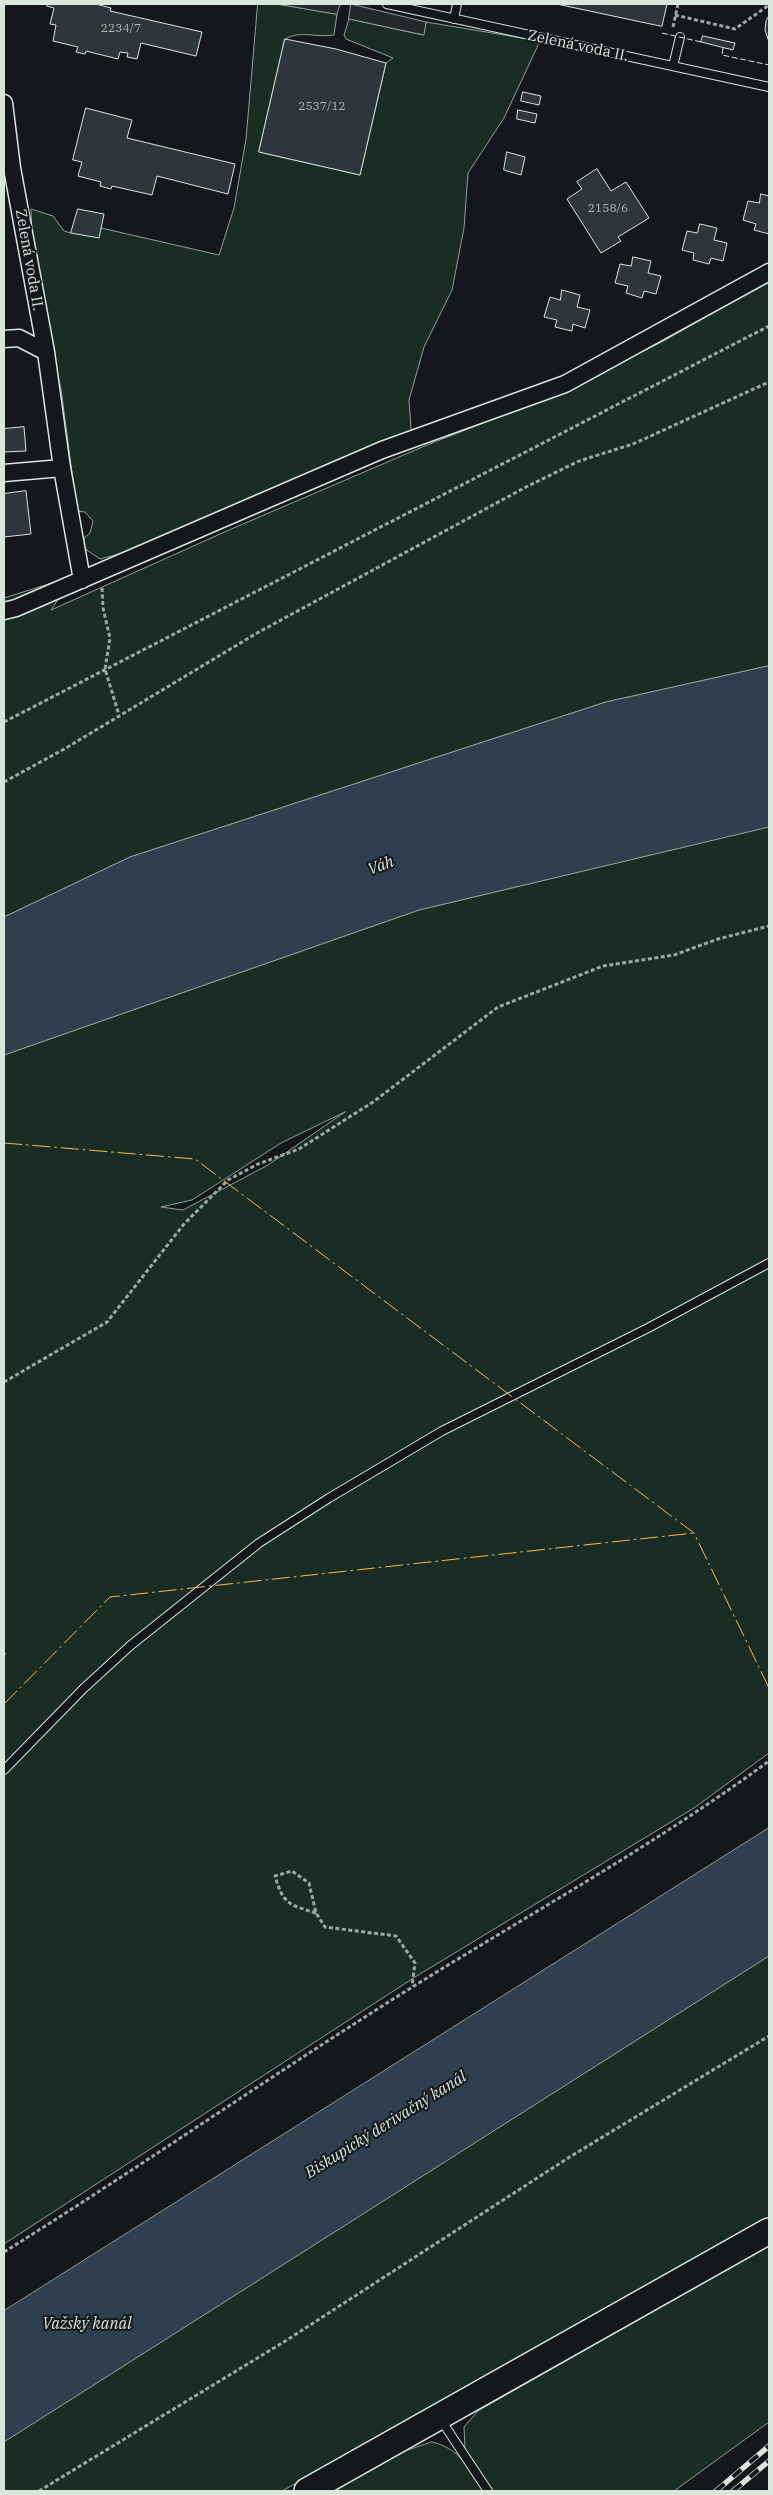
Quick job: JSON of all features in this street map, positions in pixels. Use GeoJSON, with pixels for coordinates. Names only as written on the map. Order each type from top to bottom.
{"type":"FeatureCollection","features":[{"type":"Feature","properties":{"kind":"main road"},"geometry":{"type":"LineString","coordinates":[[307,2491],[769,2231]]}},
{"type":"Feature","properties":{"kind":"street","name":"Zelená voda II."},"geometry":{"type":"LineString","coordinates":[[4,103],[8,168],[40,318],[62,468],[82,580]]}},
{"type":"Feature","properties":{"kind":"street"},"geometry":{"type":"LineString","coordinates":[[4,611],[16,608],[82,580],[382,450],[565,384],[769,272]]}},
{"type":"Feature","properties":{"kind":"street"},"geometry":{"type":"LineString","coordinates":[[11,339],[40,318]]}},
{"type":"Feature","properties":{"kind":"street"},"geometry":{"type":"LineString","coordinates":[[11,339],[46,352]]}},
{"type":"Feature","properties":{"kind":"street"},"geometry":{"type":"LineString","coordinates":[[4,473],[62,468]]}},
{"type":"Feature","properties":{"kind":"lane","name":"Zelená voda II."},"geometry":{"type":"LineString","coordinates":[[387,4],[769,87]]}},
{"type":"Feature","properties":{"kind":"lane"},"geometry":{"type":"LineString","coordinates":[[454,18],[457,4]]}},
{"type":"Feature","properties":{"kind":"lane"},"geometry":{"type":"LineString","coordinates":[[673,66],[680,37]]}},
{"type":"Feature","properties":{"kind":"lane"},"geometry":{"type":"LineString","coordinates":[[4,1770],[83,1689],[132,1645],[259,1544],[328,1498],[442,1431],[648,1328],[769,1263]]}},
{"type":"Feature","properties":{"kind":"lane"},"geometry":{"type":"LineString","coordinates":[[439,2417],[488,2491]]}},
{"type":"Feature","properties":{"kind":"path"},"geometry":{"type":"LineString","coordinates":[[671,35],[678,4]]}},
{"type":"Feature","properties":{"kind":"path"},"geometry":{"type":"LineString","coordinates":[[675,14],[735,29],[769,5]]}},
{"type":"Feature","properties":{"kind":"path"},"geometry":{"type":"LineString","coordinates":[[4,722],[769,326]]}},
{"type":"Feature","properties":{"kind":"path"},"geometry":{"type":"LineString","coordinates":[[4,782],[66,748],[265,628],[526,486],[579,461],[633,444],[769,382]]}},
{"type":"Feature","properties":{"kind":"path"},"geometry":{"type":"LineString","coordinates":[[98,573],[110,638],[105,669],[119,715]]}},
{"type":"Feature","properties":{"kind":"path"},"geometry":{"type":"LineString","coordinates":[[4,1382],[106,1322],[184,1224],[228,1180],[258,1164],[299,1150],[373,1102],[498,1007],[603,966],[674,955],[718,939],[769,926]]}},
{"type":"Feature","properties":{"kind":"path"},"geometry":{"type":"LineString","coordinates":[[4,2252],[412,1987],[632,1853],[733,1788],[769,1761]]}},
{"type":"Feature","properties":{"kind":"path"},"geometry":{"type":"LineString","coordinates":[[316,1913],[295,1906],[281,1896],[275,1876],[292,1871],[309,1883],[316,1913],[325,1926],[396,1936],[415,1964],[412,1987]]}},
{"type":"Feature","properties":{"kind":"path"},"geometry":{"type":"LineString","coordinates":[[39,2491],[287,2340],[568,2158],[769,2036]]}},
{"type":"Feature","properties":{"kind":"green space"},"geometry":{"type":"Polygon","coordinates":[[[258,4],[277,4],[337,14],[334,35],[297,35],[285,39],[259,152],[360,175],[386,63],[393,58],[346,39],[344,35],[349,19],[423,35],[426,22],[540,41],[504,118],[468,173],[464,228],[452,290],[424,347],[409,400],[413,434],[138,549],[100,559],[84,548],[84,538],[90,533],[93,521],[85,512],[77,511],[61,389],[45,322],[32,239],[31,209],[53,216],[64,231],[71,233],[101,228],[219,255],[234,208],[246,139],[258,4]]]}},
{"type":"Feature","properties":{"kind":"green space"},"geometry":{"type":"Polygon","coordinates":[[[769,281],[769,666],[606,702],[130,857],[4,917],[4,598],[74,576],[51,610],[229,530],[427,445],[516,410],[660,343],[769,281]]]}},
{"type":"Feature","properties":{"kind":"green space"},"geometry":{"type":"Polygon","coordinates":[[[769,827],[769,1753],[694,1808],[415,1977],[4,2244],[4,1055],[419,910],[769,827]],[[345,1112],[281,1143],[192,1200],[161,1207],[183,1210],[268,1165],[345,1112]]]}},
{"type":"Feature","properties":{"kind":"green space"},"geometry":{"type":"Polygon","coordinates":[[[769,1956],[769,2219],[282,2491],[4,2491],[4,2442],[769,1956]]]}},
{"type":"Feature","properties":{"kind":"green space"},"geometry":{"type":"Polygon","coordinates":[[[769,2246],[769,2422],[674,2491],[493,2491],[465,2449],[464,2427],[478,2411],[769,2246]]]}},
{"type":"Feature","properties":{"kind":"green space"},"geometry":{"type":"Polygon","coordinates":[[[432,2442],[449,2449],[463,2460],[483,2491],[329,2491],[393,2455],[432,2442]]]}},
{"type":"Feature","properties":{"kind":"shaded area"},"geometry":{"type":"Polygon","coordinates":[[[277,4],[340,4],[337,14],[277,4]]]}},
{"type":"Feature","properties":{"kind":"shaded area"},"geometry":{"type":"Polygon","coordinates":[[[351,4],[426,22],[424,35],[349,19],[351,4]]]}},
{"type":"Feature","properties":{"kind":"water","name":"Váh"},"geometry":{"type":"Polygon","coordinates":[[[769,666],[769,827],[419,910],[4,1055],[4,917],[130,857],[606,702],[769,666]]]}},
{"type":"Feature","properties":{"kind":"water","name":"Važský kanál"},"geometry":{"type":"Polygon","coordinates":[[[769,1828],[769,1956],[4,2442],[4,2311],[769,1828]]]}},
{"type":"Feature","properties":{"kind":"building"},"geometry":{"type":"Polygon","coordinates":[[[48,4],[96,4],[111,8],[110,11],[202,32],[196,56],[141,43],[137,59],[127,57],[128,53],[120,52],[118,59],[86,51],[85,54],[76,52],[78,47],[53,41],[56,25],[50,24],[54,8],[47,6],[48,4]]]}},
{"type":"Feature","properties":{"kind":"building"},"geometry":{"type":"Polygon","coordinates":[[[557,4],[667,4],[662,26],[557,4]]]}},
{"type":"Feature","properties":{"kind":"building"},"geometry":{"type":"Polygon","coordinates":[[[769,16],[769,42],[765,30],[766,21],[769,16]]]}},
{"type":"Feature","properties":{"kind":"building"},"geometry":{"type":"Polygon","coordinates":[[[703,36],[735,43],[733,50],[701,42],[703,36]]]}},
{"type":"Feature","properties":{"kind":"building"},"geometry":{"type":"Polygon","coordinates":[[[285,39],[336,49],[386,63],[360,175],[259,152],[285,39]]]}},
{"type":"Feature","properties":{"kind":"building"},"geometry":{"type":"Polygon","coordinates":[[[523,92],[541,96],[539,105],[521,101],[523,92]]]}},
{"type":"Feature","properties":{"kind":"building"},"geometry":{"type":"Polygon","coordinates":[[[86,108],[132,120],[127,138],[235,164],[228,194],[157,176],[152,195],[112,186],[111,189],[100,186],[101,182],[78,176],[82,162],[73,160],[86,108]]]}},
{"type":"Feature","properties":{"kind":"building"},"geometry":{"type":"Polygon","coordinates":[[[518,110],[537,114],[535,123],[517,119],[518,110]]]}},
{"type":"Feature","properties":{"kind":"building"},"geometry":{"type":"Polygon","coordinates":[[[507,152],[525,157],[521,175],[504,170],[507,152]]]}},
{"type":"Feature","properties":{"kind":"building"},"geometry":{"type":"Polygon","coordinates":[[[597,169],[611,191],[626,182],[649,218],[618,237],[621,241],[601,253],[567,199],[582,189],[577,182],[597,169]]]}},
{"type":"Feature","properties":{"kind":"building"},"geometry":{"type":"Polygon","coordinates":[[[761,194],[769,196],[769,234],[754,230],[756,224],[743,220],[748,201],[759,203],[761,194]]]}},
{"type":"Feature","properties":{"kind":"building"},"geometry":{"type":"Polygon","coordinates":[[[78,209],[104,214],[99,238],[71,233],[78,209]]]}},
{"type":"Feature","properties":{"kind":"building"},"geometry":{"type":"Polygon","coordinates":[[[700,224],[717,228],[714,240],[727,243],[723,261],[711,258],[709,264],[693,260],[694,253],[682,250],[687,231],[697,233],[700,224]]]}},
{"type":"Feature","properties":{"kind":"building"},"geometry":{"type":"Polygon","coordinates":[[[633,257],[651,261],[648,273],[661,276],[656,294],[644,291],[642,298],[626,293],[628,286],[615,283],[620,264],[631,266],[633,257]]]}},
{"type":"Feature","properties":{"kind":"building"},"geometry":{"type":"Polygon","coordinates":[[[562,290],[580,295],[577,307],[590,310],[585,328],[573,324],[572,331],[555,327],[557,320],[544,317],[550,297],[560,300],[562,290]]]}},
{"type":"Feature","properties":{"kind":"building"},"geometry":{"type":"Polygon","coordinates":[[[24,427],[26,451],[4,452],[4,429],[24,427]]]}},
{"type":"Feature","properties":{"kind":"building"},"geometry":{"type":"Polygon","coordinates":[[[26,491],[31,534],[4,537],[4,494],[26,491]]]}},
{"type":"Feature","properties":{"kind":"railway"},"geometry":{"type":"LineString","coordinates":[[716,2491],[769,2446]]}},
{"type":"Feature","properties":{"kind":"railway"},"geometry":{"type":"LineString","coordinates":[[733,2491],[769,2461]]}},
{"type":"Feature","properties":{"kind":"fence"},"geometry":{"type":"LineString","coordinates":[[662,33],[701,42]]}},
{"type":"Feature","properties":{"kind":"fence"},"geometry":{"type":"LineString","coordinates":[[723,48],[722,55],[769,65]]}},
{"type":"Feature","properties":{"kind":"power"},"geometry":{"type":"LineString","coordinates":[[4,1143],[195,1159],[694,1533],[769,1688]]}},
{"type":"Feature","properties":{"kind":"power"},"geometry":{"type":"LineString","coordinates":[[4,1704],[110,1597],[694,1533]]}},
{"type":"Feature","properties":{"kind":"water label","name":"Biskupický derivačný kanál"},"geometry":{"type":"Point","coordinates":[386,2125]}}]}
